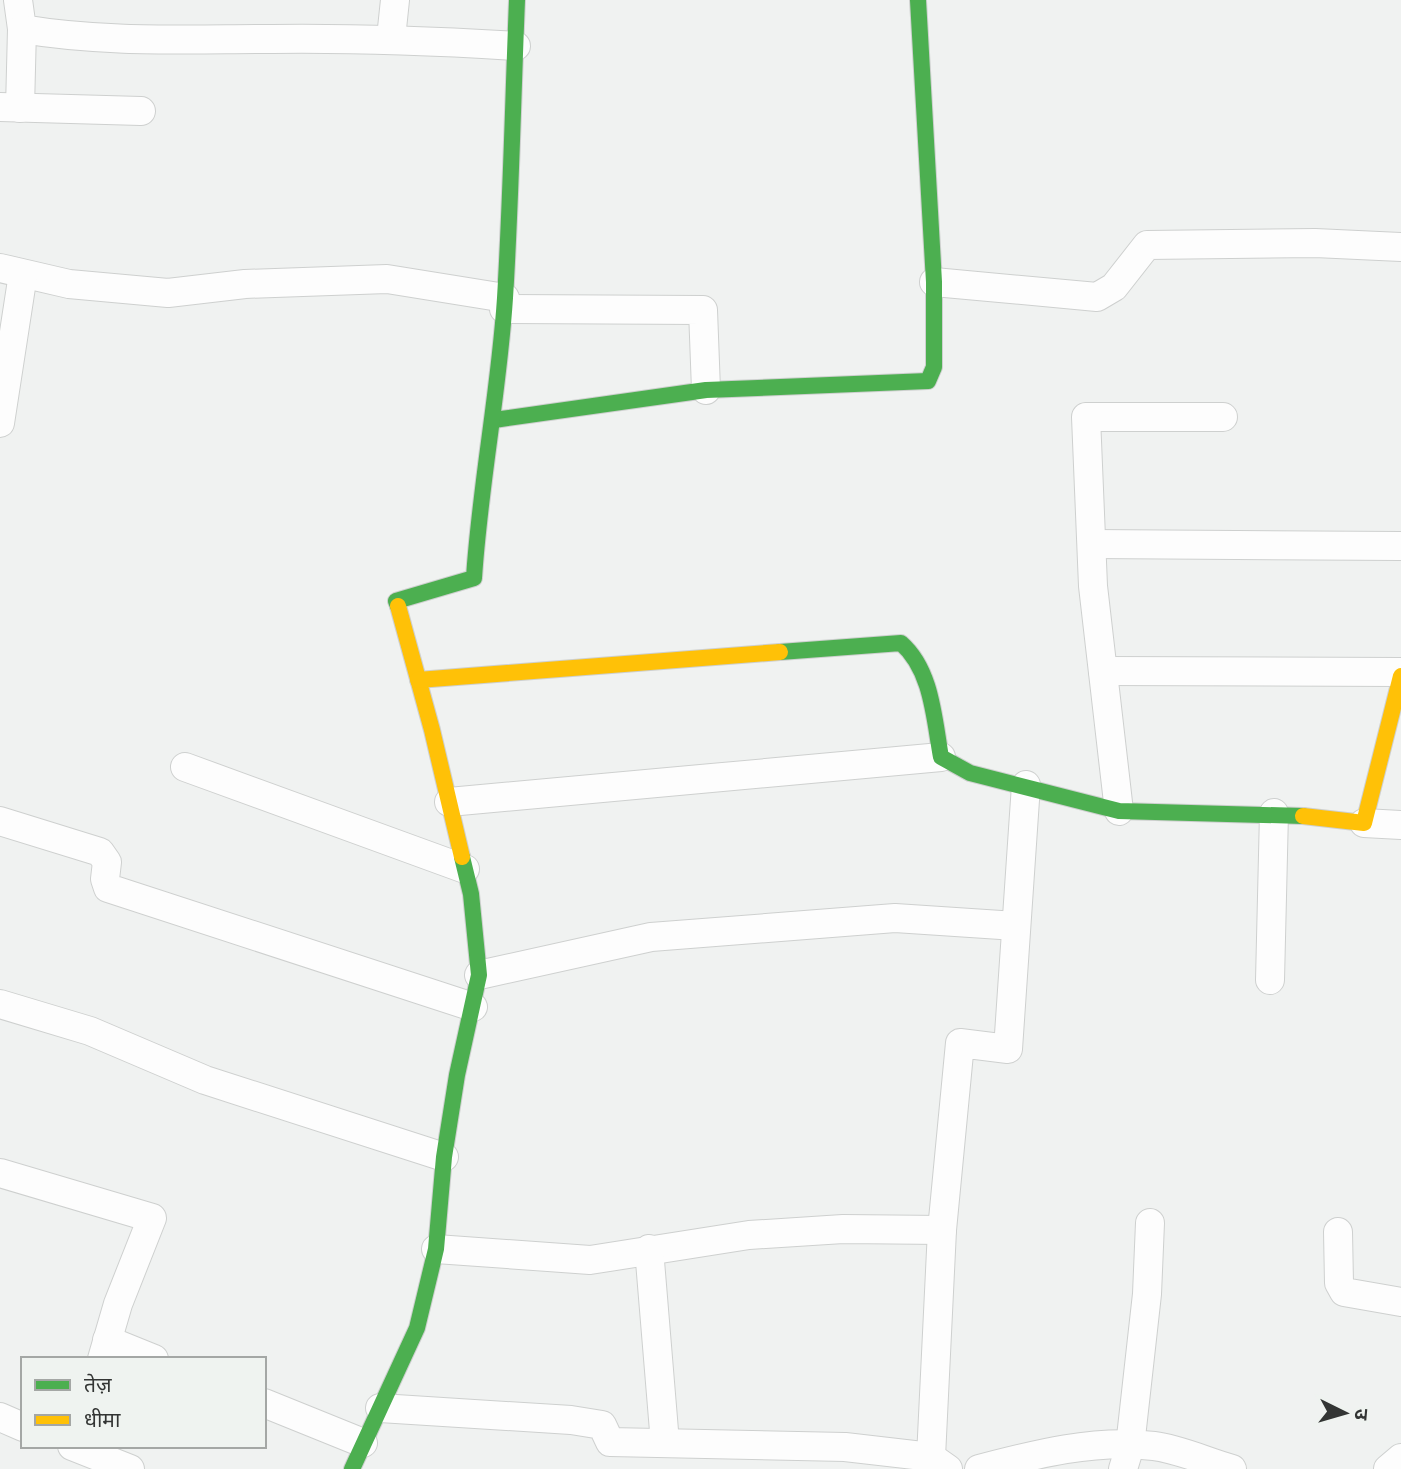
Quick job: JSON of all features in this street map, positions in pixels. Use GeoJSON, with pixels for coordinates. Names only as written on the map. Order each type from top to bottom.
{"type":"FeatureCollection","features":[{"type":"Feature","properties":{"kind":"street"},"geometry":{"type":"LineString","coordinates":[[18,0],[22,29],[10,107],[141,111]]}},
{"type":"Feature","properties":{"kind":"street"},"geometry":{"type":"LineString","coordinates":[[391,38],[396,0]]}},
{"type":"Feature","properties":{"kind":"street"},"geometry":{"type":"LineString","coordinates":[[352,1469],[417,1328],[436,1249],[444,1157],[480,975],[471,894],[396,601],[474,578],[478,514],[494,420],[504,304],[517,0]]}},
{"type":"Feature","properties":{"kind":"street"},"geometry":{"type":"LineString","coordinates":[[494,420],[706,390],[928,381],[934,367],[934,282],[918,0]]}},
{"type":"Feature","properties":{"kind":"street"},"geometry":{"type":"LineString","coordinates":[[22,29],[120,39],[391,38],[516,46]]}},
{"type":"Feature","properties":{"kind":"street"},"geometry":{"type":"LineString","coordinates":[[934,282],[1097,297],[1114,287],[1147,245],[1315,243],[1401,247]]}},
{"type":"Feature","properties":{"kind":"street"},"geometry":{"type":"LineString","coordinates":[[0,423],[11,271],[69,284],[169,293],[245,284],[387,279],[504,304],[703,310],[706,390]]}},
{"type":"Feature","properties":{"kind":"street"},"geometry":{"type":"LineString","coordinates":[[1119,811],[1091,544],[1086,417],[1223,416]]}},
{"type":"Feature","properties":{"kind":"street"},"geometry":{"type":"LineString","coordinates":[[1091,544],[1401,546]]}},
{"type":"Feature","properties":{"kind":"street"},"geometry":{"type":"LineString","coordinates":[[418,680],[901,643],[913,650],[923,673],[942,757]]}},
{"type":"Feature","properties":{"kind":"street"},"geometry":{"type":"LineString","coordinates":[[1103,671],[1401,674],[1364,823]]}},
{"type":"Feature","properties":{"kind":"street"},"geometry":{"type":"LineString","coordinates":[[449,802],[942,757],[970,773],[1026,785],[1119,811],[1274,813],[1401,825]]}},
{"type":"Feature","properties":{"kind":"street"},"geometry":{"type":"LineString","coordinates":[[185,767],[465,869]]}},
{"type":"Feature","properties":{"kind":"street"},"geometry":{"type":"LineString","coordinates":[[380,1408],[571,1420],[602,1425],[610,1442],[845,1447],[939,1463],[942,1230],[960,1043],[1008,1049],[1026,785]]}},
{"type":"Feature","properties":{"kind":"street"},"geometry":{"type":"LineString","coordinates":[[1270,981],[1274,813]]}},
{"type":"Feature","properties":{"kind":"street"},"geometry":{"type":"LineString","coordinates":[[0,821],[100,852],[107,862],[105,879],[108,888],[472,1007]]}},
{"type":"Feature","properties":{"kind":"street"},"geometry":{"type":"LineString","coordinates":[[480,975],[651,937],[895,918],[1016,926]]}},
{"type":"Feature","properties":{"kind":"street"},"geometry":{"type":"LineString","coordinates":[[0,1004],[90,1031],[205,1080],[444,1157]]}},
{"type":"Feature","properties":{"kind":"street"},"geometry":{"type":"LineString","coordinates":[[0,1173],[152,1218],[105,1349],[144,1357]]}},
{"type":"Feature","properties":{"kind":"street"},"geometry":{"type":"LineString","coordinates":[[1126,1457],[1147,1294],[1150,1223]]}},
{"type":"Feature","properties":{"kind":"street"},"geometry":{"type":"LineString","coordinates":[[436,1249],[590,1260],[749,1235],[843,1229],[942,1230]]}},
{"type":"Feature","properties":{"kind":"street"},"geometry":{"type":"LineString","coordinates":[[1338,1232],[1339,1283],[1345,1292],[1401,1302]]}},
{"type":"Feature","properties":{"kind":"street"},"geometry":{"type":"LineString","coordinates":[[649,1249],[665,1443]]}},
{"type":"Feature","properties":{"kind":"street"},"geometry":{"type":"LineString","coordinates":[[266,1404],[363,1443]]}},
{"type":"Feature","properties":{"kind":"street"},"geometry":{"type":"LineString","coordinates":[[0,1418],[21,1426]]}},
{"type":"Feature","properties":{"kind":"street"},"geometry":{"type":"LineString","coordinates":[[979,1469],[1045,1451],[1126,1457],[1156,1446],[1231,1469]]}},
{"type":"Feature","properties":{"kind":"street"},"geometry":{"type":"LineString","coordinates":[[77,1448],[130,1469]]}},
{"type":"Feature","properties":{"kind":"street"},"geometry":{"type":"LineString","coordinates":[[1388,1469],[1401,1458]]}},
{"type":"Feature","properties":{"kind":"traffic: fast"},"geometry":{"type":"LineString","coordinates":[[398,606],[396,601],[474,578],[505,298],[517,0]]}},
{"type":"Feature","properties":{"kind":"traffic: fast"},"geometry":{"type":"LineString","coordinates":[[494,420],[706,390],[928,381],[934,367],[934,282],[918,0]]}},
{"type":"Feature","properties":{"kind":"traffic: fast"},"geometry":{"type":"LineString","coordinates":[[780,652],[901,643],[911,654],[925,681],[941,757],[970,773],[1119,811],[1303,816]]}},
{"type":"Feature","properties":{"kind":"traffic: fast"},"geometry":{"type":"LineString","coordinates":[[352,1469],[417,1328],[436,1249],[444,1157],[457,1075],[479,975],[471,894],[462,857]]}},
{"type":"Feature","properties":{"kind":"traffic: slow"},"geometry":{"type":"LineString","coordinates":[[398,606],[432,730],[462,857]]}},
{"type":"Feature","properties":{"kind":"traffic: slow"},"geometry":{"type":"LineString","coordinates":[[418,680],[780,652]]}},
{"type":"Feature","properties":{"kind":"traffic: slow"},"geometry":{"type":"LineString","coordinates":[[1303,816],[1364,823],[1401,676]]}}]}
